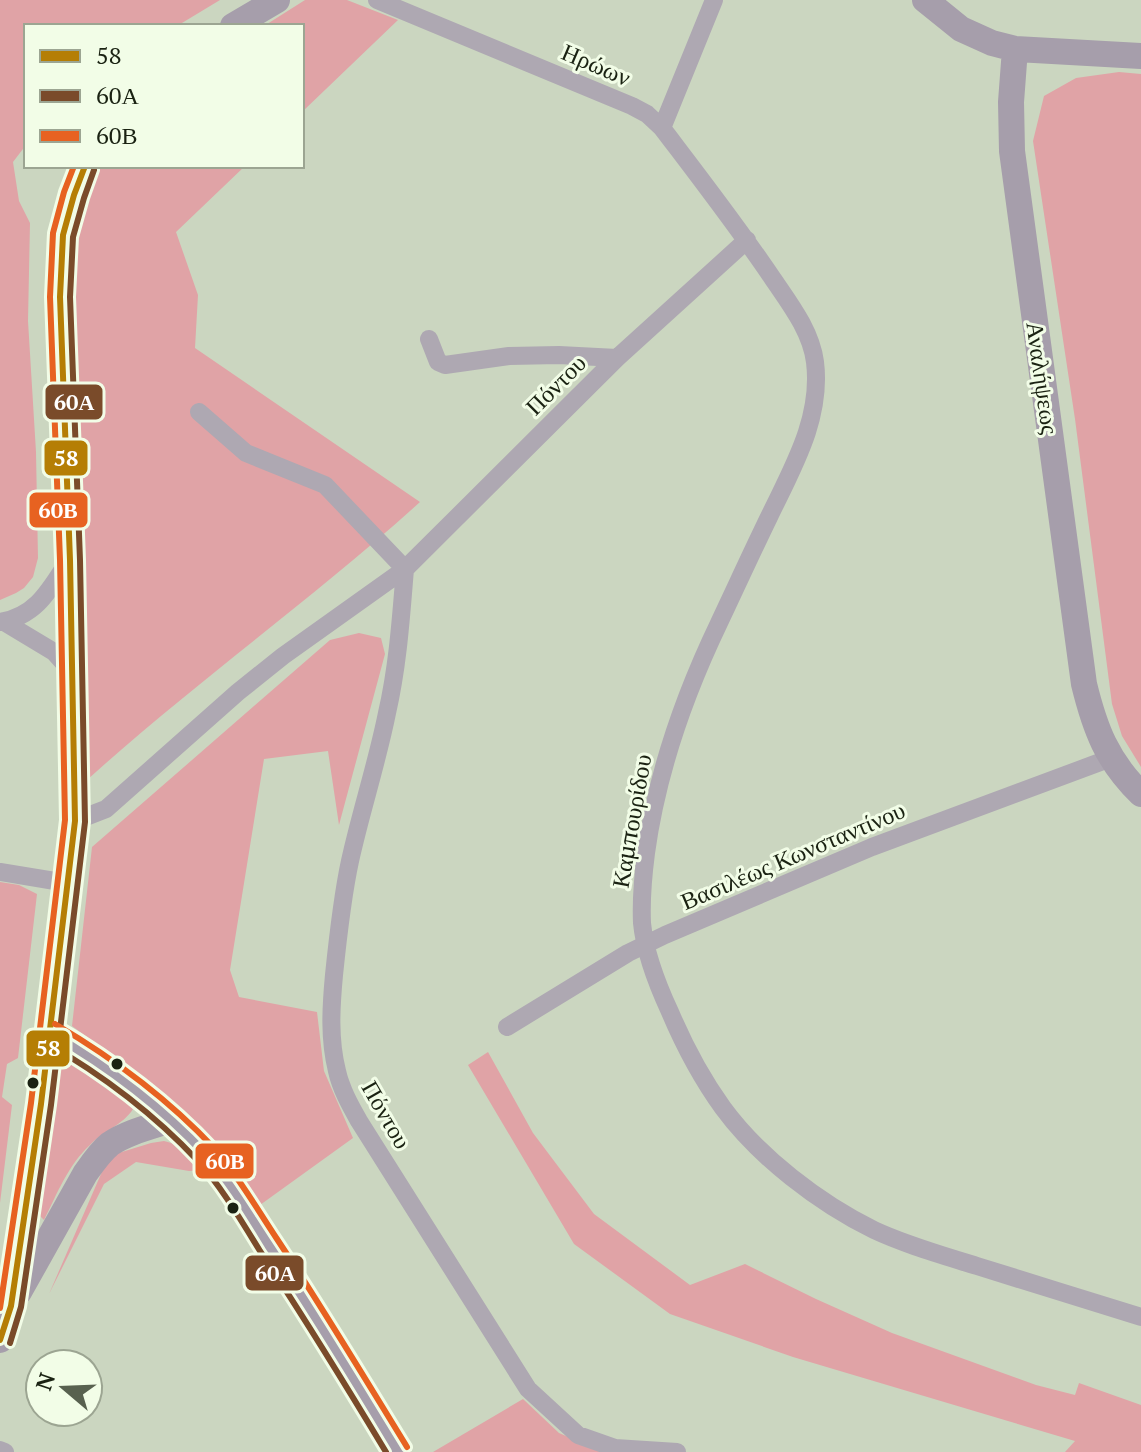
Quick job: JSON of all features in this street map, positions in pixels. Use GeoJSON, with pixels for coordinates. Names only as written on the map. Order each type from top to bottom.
{"type":"FeatureCollection","features":[{"type":"Feature","properties":{"kind":"street"},"geometry":{"type":"LineString","coordinates":[[236,24],[277,0]]}},
{"type":"Feature","properties":{"kind":"street","name":"Ηρώων"},"geometry":{"type":"LineString","coordinates":[[377,0],[647,114],[662,128],[747,240]]}},
{"type":"Feature","properties":{"kind":"street"},"geometry":{"type":"LineString","coordinates":[[662,128],[714,0]]}},
{"type":"Feature","properties":{"kind":"street"},"geometry":{"type":"LineString","coordinates":[[925,0],[970,34],[1015,49],[1141,56]]}},
{"type":"Feature","properties":{"kind":"street","name":"Αναλήψεως"},"geometry":{"type":"LineString","coordinates":[[1015,49],[1010,126],[1084,684],[1093,721],[1111,758],[1141,794]]}},
{"type":"Feature","properties":{"kind":"street"},"geometry":{"type":"LineString","coordinates":[[0,1340],[11,1306],[41,1104],[75,821],[70,560],[60,297],[63,235],[84,168]]}},
{"type":"Feature","properties":{"kind":"street","name":"Πόντου"},"geometry":{"type":"LineString","coordinates":[[75,821],[106,809],[238,692],[303,641],[405,569],[617,358],[747,240]]}},
{"type":"Feature","properties":{"kind":"street","name":"Καμπουρίδου"},"geometry":{"type":"LineString","coordinates":[[747,240],[789,302],[809,340],[815,362],[816,399],[798,457],[716,628],[674,729],[648,839],[642,908],[645,945],[653,971],[676,1027],[720,1104],[761,1150],[819,1198],[896,1240],[1141,1317]]}},
{"type":"Feature","properties":{"kind":"street"},"geometry":{"type":"LineString","coordinates":[[429,339],[438,362],[445,365],[509,356],[617,358]]}},
{"type":"Feature","properties":{"kind":"street"},"geometry":{"type":"LineString","coordinates":[[199,412],[246,453],[325,485],[405,569]]}},
{"type":"Feature","properties":{"kind":"street"},"geometry":{"type":"LineString","coordinates":[[2,622],[29,612],[43,599],[70,560]]}},
{"type":"Feature","properties":{"kind":"street","name":"Πόντου"},"geometry":{"type":"LineString","coordinates":[[405,569],[390,699],[351,858],[341,917],[331,1020],[339,1079],[359,1121],[528,1389],[578,1435],[615,1448],[677,1452]]}},
{"type":"Feature","properties":{"kind":"street"},"geometry":{"type":"LineString","coordinates":[[2,622],[54,652],[71,671]]}},
{"type":"Feature","properties":{"kind":"street","name":"Βασιλέως Κωνσταντίνου"},"geometry":{"type":"LineString","coordinates":[[507,1027],[645,945],[872,847],[1111,758]]}},
{"type":"Feature","properties":{"kind":"street"},"geometry":{"type":"LineString","coordinates":[[0,872],[67,883]]}},
{"type":"Feature","properties":{"kind":"street"},"geometry":{"type":"LineString","coordinates":[[50,1033],[105,1067],[171,1120],[208,1157],[312,1311],[398,1452]]}},
{"type":"Feature","properties":{"kind":"street"},"geometry":{"type":"LineString","coordinates":[[11,1306],[98,1156],[111,1144],[131,1133],[171,1120]]}},
{"type":"Feature","properties":{"kind":"shaded area"},"geometry":{"type":"Polygon","coordinates":[[[0,0],[220,0],[180,24],[24,24],[24,148],[13,162],[19,201],[30,223],[28,321],[36,452],[38,558],[33,577],[24,588],[0,600],[0,0]]]}},
{"type":"Feature","properties":{"kind":"shaded area"},"geometry":{"type":"Polygon","coordinates":[[[305,0],[347,0],[398,20],[304,110],[304,24],[267,24],[305,0]]]}},
{"type":"Feature","properties":{"kind":"shaded area"},"geometry":{"type":"Polygon","coordinates":[[[1119,72],[1141,74],[1141,767],[1122,736],[1112,704],[1075,419],[1033,141],[1044,96],[1076,78],[1119,72]]]}},
{"type":"Feature","properties":{"kind":"shaded area"},"geometry":{"type":"Polygon","coordinates":[[[98,168],[243,168],[176,232],[198,295],[195,348],[420,502],[87,780],[81,486],[74,326],[75,259],[80,215],[98,168]]]}},
{"type":"Feature","properties":{"kind":"shaded area"},"geometry":{"type":"Polygon","coordinates":[[[359,633],[381,638],[385,654],[339,825],[328,751],[264,759],[230,970],[239,997],[317,1012],[324,1071],[353,1138],[260,1205],[211,1141],[134,1072],[72,1026],[92,847],[330,640],[359,633]]]}},
{"type":"Feature","properties":{"kind":"shaded area"},"geometry":{"type":"Polygon","coordinates":[[[0,882],[19,885],[37,894],[18,1058],[7,1064],[2,1097],[12,1105],[0,1203],[0,882]]]}},
{"type":"Feature","properties":{"kind":"shaded area"},"geometry":{"type":"Polygon","coordinates":[[[488,1052],[533,1133],[594,1214],[690,1285],[745,1264],[892,1333],[1036,1385],[1075,1395],[1079,1383],[1141,1405],[1141,1452],[1065,1452],[1075,1441],[793,1357],[670,1314],[574,1244],[468,1065],[488,1052]]]}},
{"type":"Feature","properties":{"kind":"shaded area"},"geometry":{"type":"Polygon","coordinates":[[[66,1058],[89,1068],[133,1109],[82,1153],[44,1220],[40,1212],[57,1099],[59,1062],[66,1058]]]}},
{"type":"Feature","properties":{"kind":"shaded area"},"geometry":{"type":"Polygon","coordinates":[[[164,1141],[186,1151],[202,1170],[189,1171],[136,1162],[104,1184],[49,1294],[112,1155],[164,1141]]]}},
{"type":"Feature","properties":{"kind":"shaded area"},"geometry":{"type":"Polygon","coordinates":[[[523,1399],[559,1433],[603,1452],[433,1452],[523,1399]]]}},
{"type":"Feature","properties":{"kind":"transit line","name":"60Β"},"geometry":{"type":"LineString","coordinates":[[0,1308],[31,1103],[65,820],[60,560],[50,297],[53,233],[73,168]]}},
{"type":"Feature","properties":{"kind":"transit line","name":"58"},"geometry":{"type":"LineString","coordinates":[[0,1340],[11,1306],[41,1104],[75,821],[70,560],[60,297],[63,235],[84,168]]}},
{"type":"Feature","properties":{"kind":"transit line","name":"60Α"},"geometry":{"type":"LineString","coordinates":[[10,1343],[21,1307],[51,1105],[85,822],[80,560],[70,297],[73,237],[94,170]]}},
{"type":"Feature","properties":{"kind":"transit line","name":"60Β"},"geometry":{"type":"LineString","coordinates":[[55,1024],[119,1065],[159,1096],[214,1148],[247,1192],[407,1447]]}},
{"type":"Feature","properties":{"kind":"transit line","name":"60Α"},"geometry":{"type":"LineString","coordinates":[[45,1042],[126,1096],[207,1171],[231,1204],[386,1452]]}}]}
